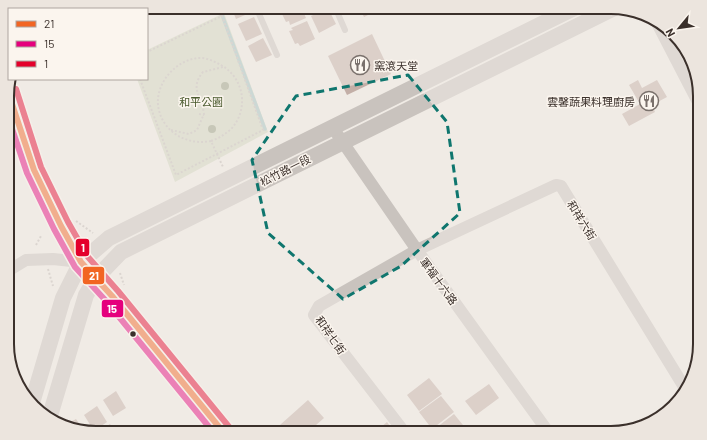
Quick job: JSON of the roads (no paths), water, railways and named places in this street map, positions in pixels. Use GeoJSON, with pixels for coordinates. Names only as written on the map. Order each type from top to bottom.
{"type":"FeatureCollection","features":[{"type":"Feature","properties":{"kind":"main road"},"geometry":{"type":"LineString","coordinates":[[14,110],[34,170],[61,226],[81,262],[96,278],[218,426]]}},
{"type":"Feature","properties":{"kind":"street","name":"松竹路一段"},"geometry":{"type":"LineString","coordinates":[[34,397],[58,311],[81,262],[109,238],[562,14]]}},
{"type":"Feature","properties":{"kind":"street","name":"松竹路一段"},"geometry":{"type":"LineString","coordinates":[[51,412],[86,295],[96,278],[121,252],[602,14]]}},
{"type":"Feature","properties":{"kind":"street"},"geometry":{"type":"LineString","coordinates":[[662,32],[693,92]]}},
{"type":"Feature","properties":{"kind":"street","name":"軍福十六路"},"geometry":{"type":"LineString","coordinates":[[333,128],[341,142],[417,250],[544,426]]}},
{"type":"Feature","properties":{"kind":"street","name":"和祥六街"},"geometry":{"type":"LineString","coordinates":[[417,250],[547,187],[556,184],[561,186],[682,384]]}},
{"type":"Feature","properties":{"kind":"street","name":"和祥七街"},"geometry":{"type":"LineString","coordinates":[[400,426],[314,315],[319,306],[417,250]]}},
{"type":"Feature","properties":{"kind":"street"},"geometry":{"type":"LineString","coordinates":[[14,267],[26,260],[54,259],[81,262]]}},
{"type":"Feature","properties":{"kind":"lane"},"geometry":{"type":"LineString","coordinates":[[259,14],[277,55]]}},
{"type":"Feature","properties":{"kind":"lane"},"geometry":{"type":"LineString","coordinates":[[338,14],[345,30]]}},
{"type":"Feature","properties":{"kind":"waterway"},"geometry":{"type":"LineString","coordinates":[[222,14],[265,129]]}},
{"type":"Feature","properties":{"kind":"place","name":"窯滾天堂"},"geometry":{"type":"Point","coordinates":[360,65]}},
{"type":"Feature","properties":{"kind":"place","name":"雲馨蔬果料理廚房"},"geometry":{"type":"Point","coordinates":[649,101]}},
{"type":"Feature","properties":{"kind":"park label","name":"和平公園"},"geometry":{"type":"Point","coordinates":[201,101]}}]}
